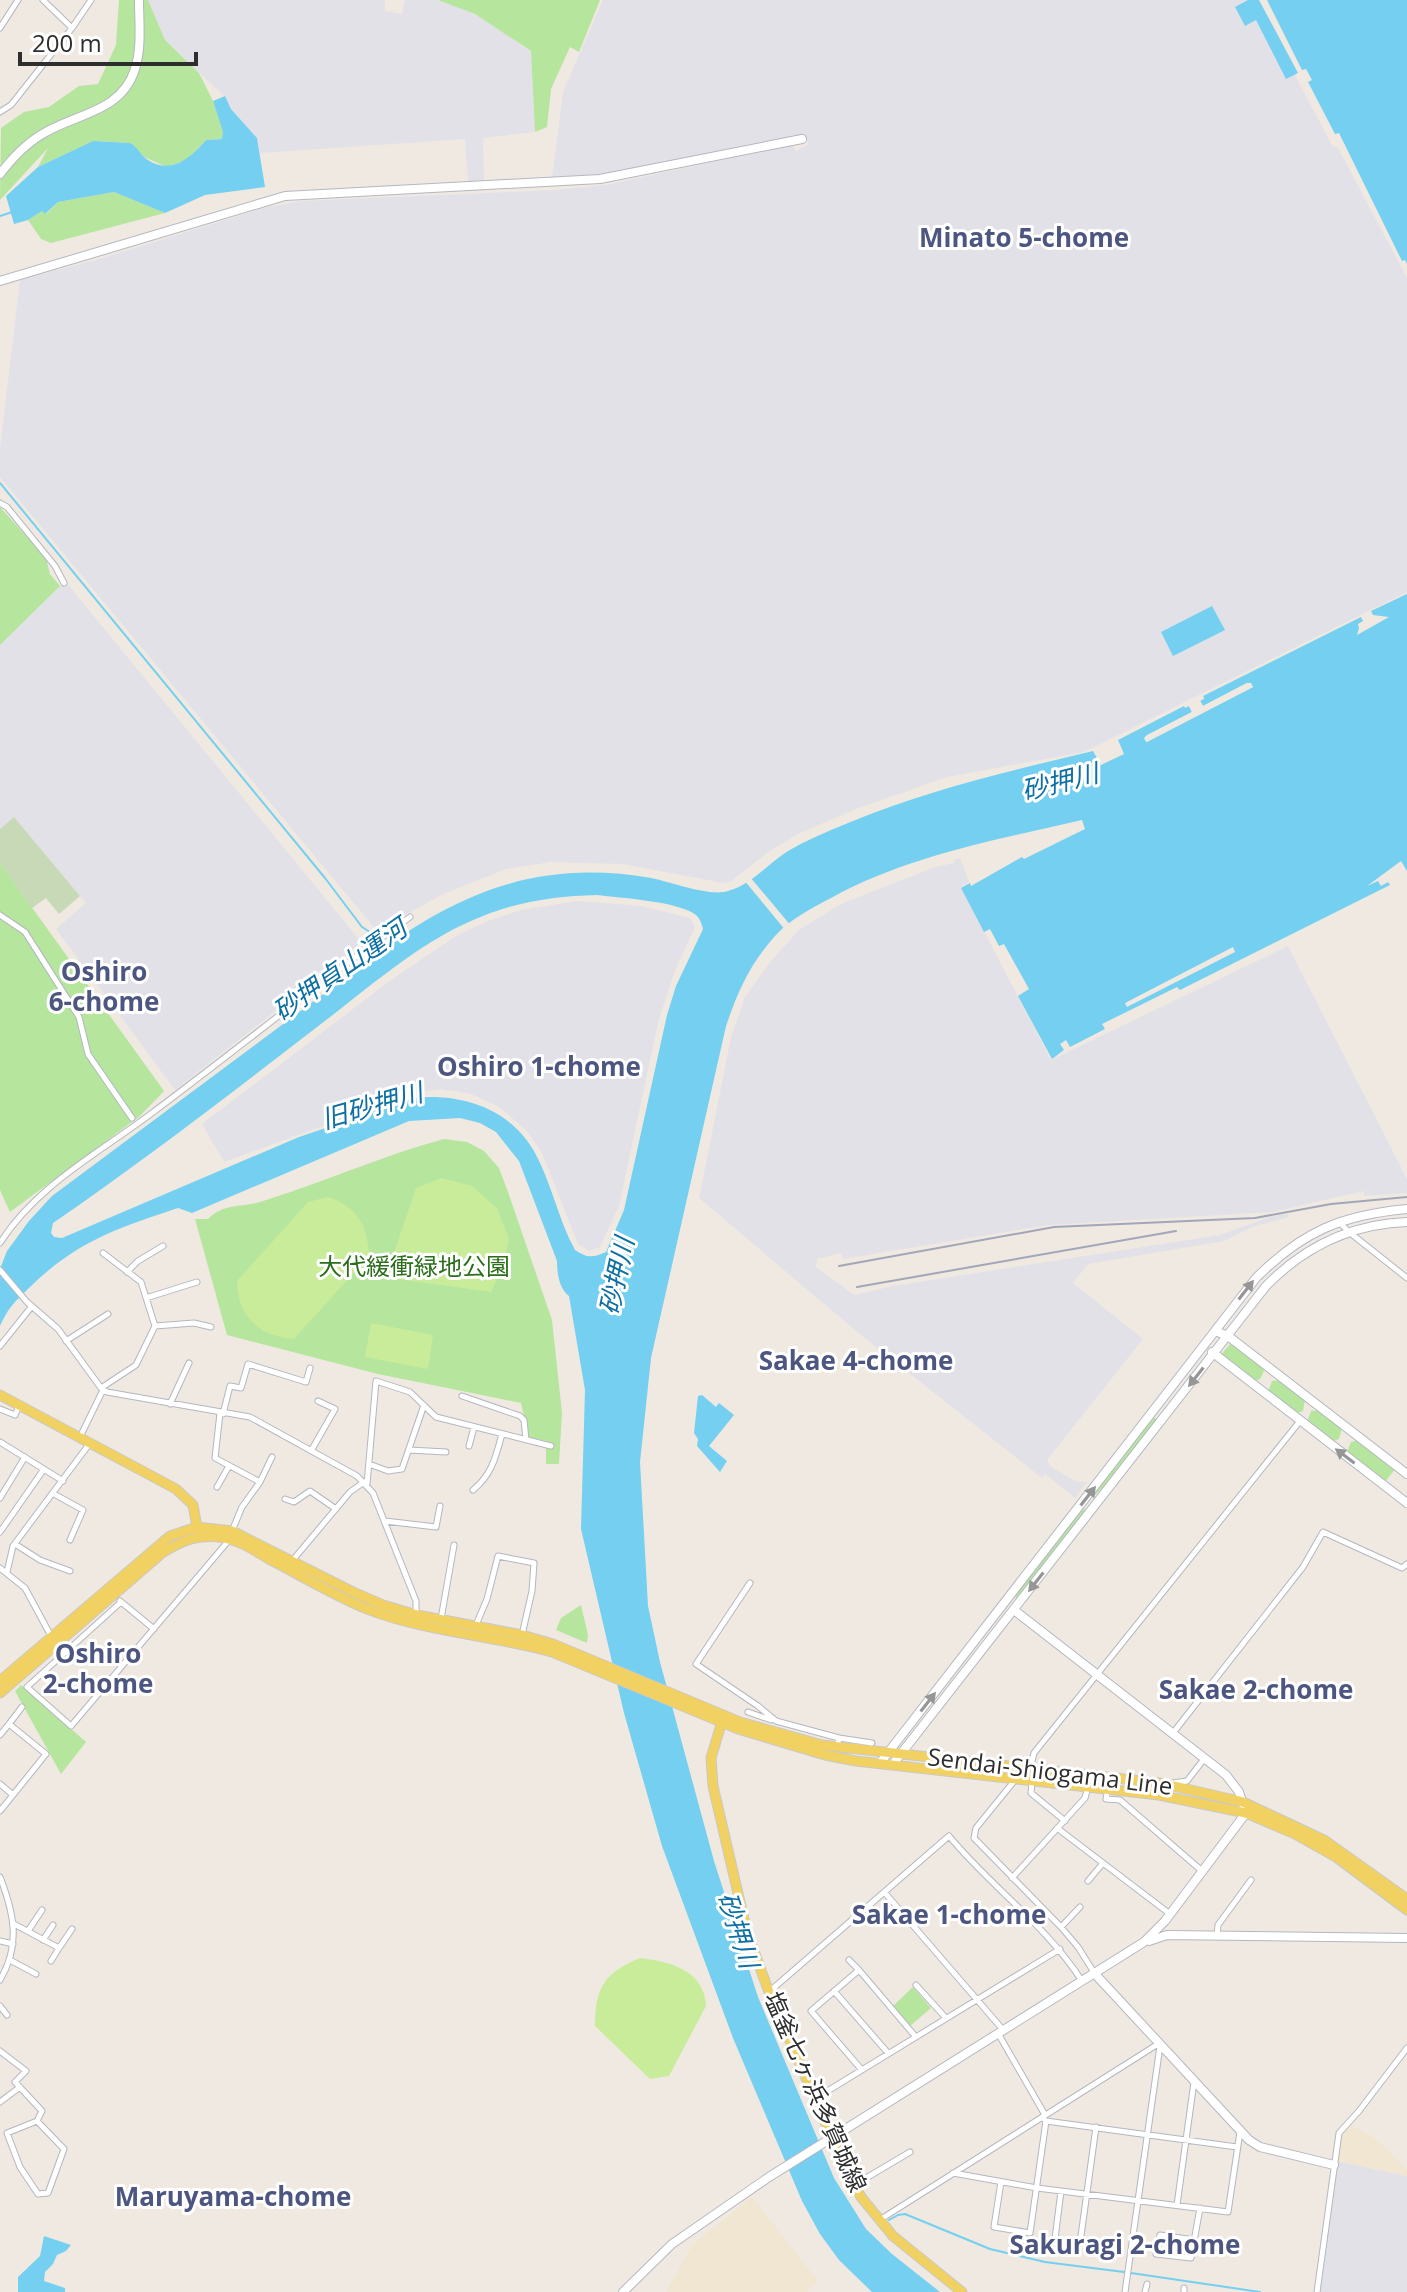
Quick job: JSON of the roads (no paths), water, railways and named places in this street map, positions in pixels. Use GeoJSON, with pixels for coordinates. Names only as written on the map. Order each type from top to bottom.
{"type":"FeatureCollection","features":[{"type":"Feature","properties":{"kind":"main road"},"geometry":{"type":"LineString","coordinates":[[0,1395],[182,1493],[193,1505],[198,1532]]}},
{"type":"Feature","properties":{"kind":"main road"},"geometry":{"type":"LineString","coordinates":[[0,1681],[117,1598],[162,1553],[198,1532]]}},
{"type":"Feature","properties":{"kind":"main road"},"geometry":{"type":"LineString","coordinates":[[0,1693],[170,1536],[198,1532],[231,1535],[416,1619],[476,1625],[522,1635],[553,1644],[606,1669]]}},
{"type":"Feature","properties":{"kind":"main road"},"geometry":{"type":"LineString","coordinates":[[231,1535],[345,1600],[523,1644],[606,1669]]}},
{"type":"Feature","properties":{"kind":"main road","name":"Sendai-Shiogama Line"},"geometry":{"type":"LineString","coordinates":[[606,1669],[795,1748],[856,1761],[1016,1779],[1032,1775],[1160,1783],[1245,1808],[1324,1840],[1407,1899]]}},
{"type":"Feature","properties":{"kind":"main road","name":"Sendai-Shiogama Line"},"geometry":{"type":"LineString","coordinates":[[723,1719],[793,1738],[1032,1775],[1088,1787],[1245,1808],[1336,1857],[1407,1910]]}},
{"type":"Feature","properties":{"kind":"main road","name":"塩釜七ヶ浜多賀城線"},"geometry":{"type":"LineString","coordinates":[[723,1719],[711,1758],[713,1786],[747,1932],[769,1992],[816,2098],[829,2139],[854,2186],[878,2221],[962,2292]]}},
{"type":"Feature","properties":{"kind":"street"},"geometry":{"type":"LineString","coordinates":[[0,28],[18,0]]}},
{"type":"Feature","properties":{"kind":"street"},"geometry":{"type":"LineString","coordinates":[[43,0],[72,28]]}},
{"type":"Feature","properties":{"kind":"street"},"geometry":{"type":"LineString","coordinates":[[0,112],[11,105],[91,0]]}},
{"type":"Feature","properties":{"kind":"street"},"geometry":{"type":"LineString","coordinates":[[0,174],[18,152],[38,136],[99,110],[125,89],[136,67],[139,0]]}},
{"type":"Feature","properties":{"kind":"street"},"geometry":{"type":"LineString","coordinates":[[0,281],[285,196],[588,180],[802,139]]}},
{"type":"Feature","properties":{"kind":"street"},"geometry":{"type":"LineString","coordinates":[[0,503],[7,507],[55,566],[64,583]]}},
{"type":"Feature","properties":{"kind":"street"},"geometry":{"type":"LineString","coordinates":[[0,915],[25,932],[79,1017],[88,1054],[132,1118]]}},
{"type":"Feature","properties":{"kind":"street"},"geometry":{"type":"LineString","coordinates":[[0,1243],[46,1189],[151,1114],[410,917]]}},
{"type":"Feature","properties":{"kind":"street"},"geometry":{"type":"LineString","coordinates":[[880,1763],[1256,1278],[1280,1255],[1311,1234],[1369,1213],[1407,1209]]}},
{"type":"Feature","properties":{"kind":"street"},"geometry":{"type":"LineString","coordinates":[[1339,1222],[1407,1278]]}},
{"type":"Feature","properties":{"kind":"street"},"geometry":{"type":"LineString","coordinates":[[893,1764],[1280,1272],[1319,1245],[1349,1232],[1387,1223],[1407,1222]]}},
{"type":"Feature","properties":{"kind":"street"},"geometry":{"type":"LineString","coordinates":[[127,1272],[138,1261],[163,1246]]}},
{"type":"Feature","properties":{"kind":"street"},"geometry":{"type":"LineString","coordinates":[[80,1437],[102,1389],[136,1365],[155,1326],[141,1282],[103,1253]]}},
{"type":"Feature","properties":{"kind":"street"},"geometry":{"type":"LineString","coordinates":[[0,1270],[29,1304],[58,1329],[102,1389],[250,1417],[365,1483],[373,1493],[416,1601],[416,1619]]}},
{"type":"Feature","properties":{"kind":"street"},"geometry":{"type":"LineString","coordinates":[[146,1298],[197,1282]]}},
{"type":"Feature","properties":{"kind":"street"},"geometry":{"type":"LineString","coordinates":[[0,1346],[29,1304]]}},
{"type":"Feature","properties":{"kind":"street"},"geometry":{"type":"LineString","coordinates":[[66,1341],[108,1314]]}},
{"type":"Feature","properties":{"kind":"street"},"geometry":{"type":"LineString","coordinates":[[155,1326],[194,1323],[211,1327]]}},
{"type":"Feature","properties":{"kind":"street"},"geometry":{"type":"LineString","coordinates":[[1215,1331],[1228,1336],[1407,1474]]}},
{"type":"Feature","properties":{"kind":"street"},"geometry":{"type":"LineString","coordinates":[[1204,1346],[1407,1503]]}},
{"type":"Feature","properties":{"kind":"street"},"geometry":{"type":"LineString","coordinates":[[170,1404],[189,1363]]}},
{"type":"Feature","properties":{"kind":"street"},"geometry":{"type":"LineString","coordinates":[[260,1482],[215,1458],[230,1386],[241,1388],[248,1364],[306,1382],[310,1368]]}},
{"type":"Feature","properties":{"kind":"street"},"geometry":{"type":"LineString","coordinates":[[292,1561],[350,1492],[365,1483],[376,1381],[410,1392],[436,1417],[551,1446]]}},
{"type":"Feature","properties":{"kind":"street"},"geometry":{"type":"LineString","coordinates":[[462,1396],[520,1416],[524,1420],[526,1440]]}},
{"type":"Feature","properties":{"kind":"street"},"geometry":{"type":"LineString","coordinates":[[311,1451],[335,1409],[318,1401]]}},
{"type":"Feature","properties":{"kind":"street"},"geometry":{"type":"LineString","coordinates":[[0,1409],[15,1415],[20,1405]]}},
{"type":"Feature","properties":{"kind":"street"},"geometry":{"type":"LineString","coordinates":[[369,1464],[388,1471],[402,1469],[424,1405]]}},
{"type":"Feature","properties":{"kind":"street"},"geometry":{"type":"LineString","coordinates":[[1065,1821],[1031,1793],[1034,1753],[1300,1421]]}},
{"type":"Feature","properties":{"kind":"street"},"geometry":{"type":"LineString","coordinates":[[469,1446],[474,1427]]}},
{"type":"Feature","properties":{"kind":"street"},"geometry":{"type":"LineString","coordinates":[[473,1490],[492,1468],[502,1434]]}},
{"type":"Feature","properties":{"kind":"street"},"geometry":{"type":"LineString","coordinates":[[0,1442],[63,1481]]}},
{"type":"Feature","properties":{"kind":"street"},"geometry":{"type":"LineString","coordinates":[[7,1572],[15,1544],[90,1442]]}},
{"type":"Feature","properties":{"kind":"street"},"geometry":{"type":"LineString","coordinates":[[409,1450],[446,1452]]}},
{"type":"Feature","properties":{"kind":"street"},"geometry":{"type":"LineString","coordinates":[[0,1498],[25,1457]]}},
{"type":"Feature","properties":{"kind":"street"},"geometry":{"type":"LineString","coordinates":[[154,1629],[117,1598],[27,1687],[71,1726],[154,1629],[231,1535],[242,1507],[260,1482],[272,1457]]}},
{"type":"Feature","properties":{"kind":"street"},"geometry":{"type":"LineString","coordinates":[[217,1487],[229,1466]]}},
{"type":"Feature","properties":{"kind":"street"},"geometry":{"type":"LineString","coordinates":[[0,1532],[44,1469]]}},
{"type":"Feature","properties":{"kind":"street"},"geometry":{"type":"LineString","coordinates":[[285,1499],[294,1502],[310,1491],[336,1509]]}},
{"type":"Feature","properties":{"kind":"street"},"geometry":{"type":"LineString","coordinates":[[54,1493],[83,1510],[70,1540]]}},
{"type":"Feature","properties":{"kind":"street"},"geometry":{"type":"LineString","coordinates":[[384,1521],[436,1527],[440,1506]]}},
{"type":"Feature","properties":{"kind":"street"},"geometry":{"type":"LineString","coordinates":[[1173,1734],[1303,1567],[1323,1532],[1402,1568],[1407,1564]]}},
{"type":"Feature","properties":{"kind":"street"},"geometry":{"type":"LineString","coordinates":[[15,1544],[40,1560],[70,1571]]}},
{"type":"Feature","properties":{"kind":"street"},"geometry":{"type":"LineString","coordinates":[[441,1620],[454,1545]]}},
{"type":"Feature","properties":{"kind":"street"},"geometry":{"type":"LineString","coordinates":[[476,1625],[487,1599],[498,1556],[534,1563],[532,1591],[522,1635]]}},
{"type":"Feature","properties":{"kind":"street"},"geometry":{"type":"LineString","coordinates":[[0,1568],[25,1588],[54,1640]]}},
{"type":"Feature","properties":{"kind":"street"},"geometry":{"type":"LineString","coordinates":[[750,1583],[696,1664],[776,1721]]}},
{"type":"Feature","properties":{"kind":"street"},"geometry":{"type":"LineString","coordinates":[[623,2292],[672,2244],[782,2169],[1144,1942],[1168,1917],[1202,1872],[1245,1808],[1234,1782],[1004,1604]]}},
{"type":"Feature","properties":{"kind":"street"},"geometry":{"type":"LineString","coordinates":[[956,1666],[964,1673]]}},
{"type":"Feature","properties":{"kind":"street"},"geometry":{"type":"LineString","coordinates":[[0,1735],[22,1707]]}},
{"type":"Feature","properties":{"kind":"street"},"geometry":{"type":"LineString","coordinates":[[748,1712],[838,1743],[872,1743]]}},
{"type":"Feature","properties":{"kind":"street"},"geometry":{"type":"LineString","coordinates":[[0,1811],[46,1754],[9,1724]]}},
{"type":"Feature","properties":{"kind":"street"},"geometry":{"type":"LineString","coordinates":[[1160,1783],[1187,1781],[1205,1758]]}},
{"type":"Feature","properties":{"kind":"street"},"geometry":{"type":"LineString","coordinates":[[1016,1779],[974,1833],[977,1843],[1061,1927],[1095,1974],[1240,2131],[1260,2147],[1334,2165]]}},
{"type":"Feature","properties":{"kind":"street"},"geometry":{"type":"LineString","coordinates":[[0,1784],[13,1795]]}},
{"type":"Feature","properties":{"kind":"street"},"geometry":{"type":"LineString","coordinates":[[1012,1878],[1085,1798],[1088,1787]]}},
{"type":"Feature","properties":{"kind":"street"},"geometry":{"type":"LineString","coordinates":[[1108,1788],[1106,1799],[1120,1800],[1202,1872]]}},
{"type":"Feature","properties":{"kind":"street"},"geometry":{"type":"LineString","coordinates":[[1057,1828],[1168,1917]]}},
{"type":"Feature","properties":{"kind":"street"},"geometry":{"type":"LineString","coordinates":[[769,1992],[949,1836],[974,1866],[1060,1949],[1083,1982]]}},
{"type":"Feature","properties":{"kind":"street"},"geometry":{"type":"LineString","coordinates":[[1088,1881],[1103,1863]]}},
{"type":"Feature","properties":{"kind":"street"},"geometry":{"type":"LineString","coordinates":[[0,1877],[14,1924],[10,1960],[0,1980]]}},
{"type":"Feature","properties":{"kind":"street"},"geometry":{"type":"LineString","coordinates":[[1217,1936],[1218,1925],[1251,1880]]}},
{"type":"Feature","properties":{"kind":"street"},"geometry":{"type":"LineString","coordinates":[[885,1892],[977,1999],[1002,2033],[1044,2118],[1030,2233],[994,2227],[1001,2182]]}},
{"type":"Feature","properties":{"kind":"street"},"geometry":{"type":"LineString","coordinates":[[1061,1927],[1080,1907]]}},
{"type":"Feature","properties":{"kind":"street"},"geometry":{"type":"LineString","coordinates":[[28,1931],[42,1910]]}},
{"type":"Feature","properties":{"kind":"street"},"geometry":{"type":"LineString","coordinates":[[1167,1935],[1168,1917]]}},
{"type":"Feature","properties":{"kind":"street"},"geometry":{"type":"LineString","coordinates":[[14,1924],[59,1948]]}},
{"type":"Feature","properties":{"kind":"street"},"geometry":{"type":"LineString","coordinates":[[43,1940],[53,1925]]}},
{"type":"Feature","properties":{"kind":"street"},"geometry":{"type":"LineString","coordinates":[[51,1961],[72,1929]]}},
{"type":"Feature","properties":{"kind":"street"},"geometry":{"type":"LineString","coordinates":[[1144,1942],[1167,1935],[1407,1938]]}},
{"type":"Feature","properties":{"kind":"street"},"geometry":{"type":"LineString","coordinates":[[0,1941],[13,1944]]}},
{"type":"Feature","properties":{"kind":"street"},"geometry":{"type":"LineString","coordinates":[[816,2098],[1060,1949]]}},
{"type":"Feature","properties":{"kind":"street"},"geometry":{"type":"LineString","coordinates":[[10,1960],[36,1974]]}},
{"type":"Feature","properties":{"kind":"street"},"geometry":{"type":"LineString","coordinates":[[849,1960],[915,2036]]}},
{"type":"Feature","properties":{"kind":"street"},"geometry":{"type":"LineString","coordinates":[[859,1970],[811,2011],[861,2069]]}},
{"type":"Feature","properties":{"kind":"street"},"geometry":{"type":"LineString","coordinates":[[916,1985],[945,2017]]}},
{"type":"Feature","properties":{"kind":"street"},"geometry":{"type":"LineString","coordinates":[[834,1991],[888,2053]]}},
{"type":"Feature","properties":{"kind":"street"},"geometry":{"type":"LineString","coordinates":[[0,2006],[7,2015]]}},
{"type":"Feature","properties":{"kind":"street"},"geometry":{"type":"LineString","coordinates":[[878,2221],[1159,2045]]}},
{"type":"Feature","properties":{"kind":"street"},"geometry":{"type":"LineString","coordinates":[[1125,2292],[1159,2045]]}},
{"type":"Feature","properties":{"kind":"street"},"geometry":{"type":"LineString","coordinates":[[1317,2292],[1339,2133],[1407,2048]]}},
{"type":"Feature","properties":{"kind":"street"},"geometry":{"type":"LineString","coordinates":[[0,2051],[26,2071],[15,2082],[42,2111],[37,2121],[7,2133],[20,2167],[38,2194],[48,2193],[64,2149],[37,2121]]}},
{"type":"Feature","properties":{"kind":"street"},"geometry":{"type":"LineString","coordinates":[[1177,2205],[1194,2081]]}},
{"type":"Feature","properties":{"kind":"street"},"geometry":{"type":"LineString","coordinates":[[0,2102],[20,2087]]}},
{"type":"Feature","properties":{"kind":"street"},"geometry":{"type":"LineString","coordinates":[[1044,2118],[1237,2147]]}},
{"type":"Feature","properties":{"kind":"street"},"geometry":{"type":"LineString","coordinates":[[1061,2191],[1055,2239],[1080,2243],[1096,2127]]}},
{"type":"Feature","properties":{"kind":"street"},"geometry":{"type":"LineString","coordinates":[[953,2173],[1037,2188],[1228,2212],[1240,2131]]}},
{"type":"Feature","properties":{"kind":"street"},"geometry":{"type":"LineString","coordinates":[[854,2186],[910,2152]]}},
{"type":"Feature","properties":{"kind":"street"},"geometry":{"type":"LineString","coordinates":[[1194,2240],[1160,2235],[1156,2254],[1191,2258],[1200,2208]]}},
{"type":"Feature","properties":{"kind":"street"},"geometry":{"type":"LineString","coordinates":[[1145,2292],[1147,2284]]}},
{"type":"Feature","properties":{"kind":"water"},"geometry":{"type":"Polygon","coordinates":[[[1248,0],[1259,0],[1298,73],[1286,79],[1256,20],[1245,26],[1235,7],[1248,0]]]}},
{"type":"Feature","properties":{"kind":"water"},"geometry":{"type":"Polygon","coordinates":[[[1267,0],[1407,0],[1407,264],[1405,260],[1402,261],[1339,133],[1335,134],[1308,82],[1312,80],[1306,69],[1302,70],[1267,0]]]}},
{"type":"Feature","properties":{"kind":"water"},"geometry":{"type":"Polygon","coordinates":[[[225,96],[231,109],[257,138],[265,187],[205,195],[165,213],[114,192],[58,202],[45,214],[42,211],[14,224],[6,196],[38,167],[93,141],[130,143],[153,163],[178,163],[206,140],[222,139],[223,132],[213,101],[225,96]]]}},
{"type":"Feature","properties":{"kind":"water","name":"砂押川"},"geometry":{"type":"Polygon","coordinates":[[[1407,594],[1407,871],[1401,861],[1367,886],[1378,881],[1381,886],[1388,882],[1390,885],[1180,990],[1177,987],[1102,1024],[1105,1029],[1070,1047],[1066,1040],[1060,1044],[1064,1050],[1052,1059],[1018,996],[1029,989],[1004,944],[999,946],[990,929],[984,932],[961,888],[970,883],[971,886],[1022,857],[1024,859],[1085,829],[1082,820],[986,842],[891,870],[809,910],[781,930],[758,957],[740,990],[726,1026],[651,1358],[640,1462],[648,1606],[660,1662],[714,1861],[758,1997],[834,2178],[866,2229],[940,2292],[872,2292],[839,2260],[802,2201],[733,2038],[662,1846],[624,1713],[581,1529],[585,1390],[569,1296],[561,1285],[557,1261],[519,1161],[496,1132],[480,1123],[460,1118],[409,1121],[192,1213],[178,1208],[117,1230],[82,1247],[47,1271],[13,1305],[0,1326],[0,1269],[7,1251],[52,1196],[404,934],[463,901],[522,880],[584,873],[651,878],[701,891],[728,891],[745,884],[780,856],[803,843],[908,801],[969,782],[1093,751],[1101,765],[1124,754],[1118,740],[1184,706],[1189,706],[1192,712],[1148,735],[1147,742],[1253,687],[1247,683],[1203,706],[1200,701],[1204,699],[1203,696],[1361,617],[1363,621],[1358,624],[1357,635],[1389,617],[1373,615],[1371,611],[1407,594]],[[597,895],[539,900],[497,911],[460,926],[417,951],[186,1127],[53,1223],[51,1233],[54,1237],[62,1238],[299,1137],[414,1098],[432,1097],[450,1098],[484,1107],[513,1125],[541,1165],[575,1250],[590,1256],[606,1252],[624,1210],[667,1015],[676,986],[703,929],[697,916],[684,909],[597,895]]]}},
{"type":"Feature","properties":{"kind":"water"},"geometry":{"type":"Polygon","coordinates":[[[1212,606],[1225,630],[1173,656],[1161,632],[1212,606]]]}},
{"type":"Feature","properties":{"kind":"water"},"geometry":{"type":"Polygon","coordinates":[[[702,1395],[716,1407],[719,1403],[734,1415],[709,1446],[727,1461],[720,1472],[697,1446],[698,1439],[694,1433],[698,1396],[702,1395]]]}},
{"type":"Feature","properties":{"kind":"water"},"geometry":{"type":"Polygon","coordinates":[[[44,2236],[71,2245],[57,2255],[45,2272],[44,2281],[65,2288],[65,2292],[18,2292],[18,2277],[40,2256],[44,2236]]]}},
{"type":"Feature","properties":{"kind":"waterway"},"geometry":{"type":"LineString","coordinates":[[0,216],[12,212]]}},
{"type":"Feature","properties":{"kind":"waterway","name":"砂押貞山運河"},"geometry":{"type":"LineString","coordinates":[[0,483],[362,927],[373,934]]}},
{"type":"Feature","properties":{"kind":"waterway"},"geometry":{"type":"LineString","coordinates":[[889,2220],[905,2214],[990,2249],[1045,2262],[1124,2272]]}},
{"type":"Feature","properties":{"kind":"waterway"},"geometry":{"type":"LineString","coordinates":[[1131,2273],[1260,2292]]}},
{"type":"Feature","properties":{"kind":"railway"},"geometry":{"type":"LineString","coordinates":[[839,1266],[1054,1227],[1255,1218],[1331,1204],[1407,1197]]}},
{"type":"Feature","properties":{"kind":"railway"},"geometry":{"type":"LineString","coordinates":[[857,1287],[1176,1231]]}},
{"type":"Feature","properties":{"kind":"district","name":"Minato 5-chome"},"geometry":{"type":"Point","coordinates":[1024,238]}},
{"type":"Feature","properties":{"kind":"district","name":"Oshiro 6-chome"},"geometry":{"type":"Point","coordinates":[104,987]}},
{"type":"Feature","properties":{"kind":"district","name":"Oshiro 1-chome"},"geometry":{"type":"Point","coordinates":[539,1067]}},
{"type":"Feature","properties":{"kind":"district","name":"Sakae 4-chome"},"geometry":{"type":"Point","coordinates":[856,1361]}},
{"type":"Feature","properties":{"kind":"district","name":"Oshiro 2-chome"},"geometry":{"type":"Point","coordinates":[98,1669]}},
{"type":"Feature","properties":{"kind":"district","name":"Sakae 2-chome"},"geometry":{"type":"Point","coordinates":[1256,1690]}},
{"type":"Feature","properties":{"kind":"district","name":"Sakae 1-chome"},"geometry":{"type":"Point","coordinates":[949,1915]}},
{"type":"Feature","properties":{"kind":"district","name":"Maruyama-chome"},"geometry":{"type":"Point","coordinates":[233,2197]}},
{"type":"Feature","properties":{"kind":"district","name":"Sakuragi 2-chome"},"geometry":{"type":"Point","coordinates":[1125,2245]}},
{"type":"Feature","properties":{"kind":"water label","name":"旧砂押川"},"geometry":{"type":"Point","coordinates":[372,1106]}},
{"type":"Feature","properties":{"kind":"park label","name":"大代緩衝緑地公園"},"geometry":{"type":"Point","coordinates":[414,1267]}}]}
